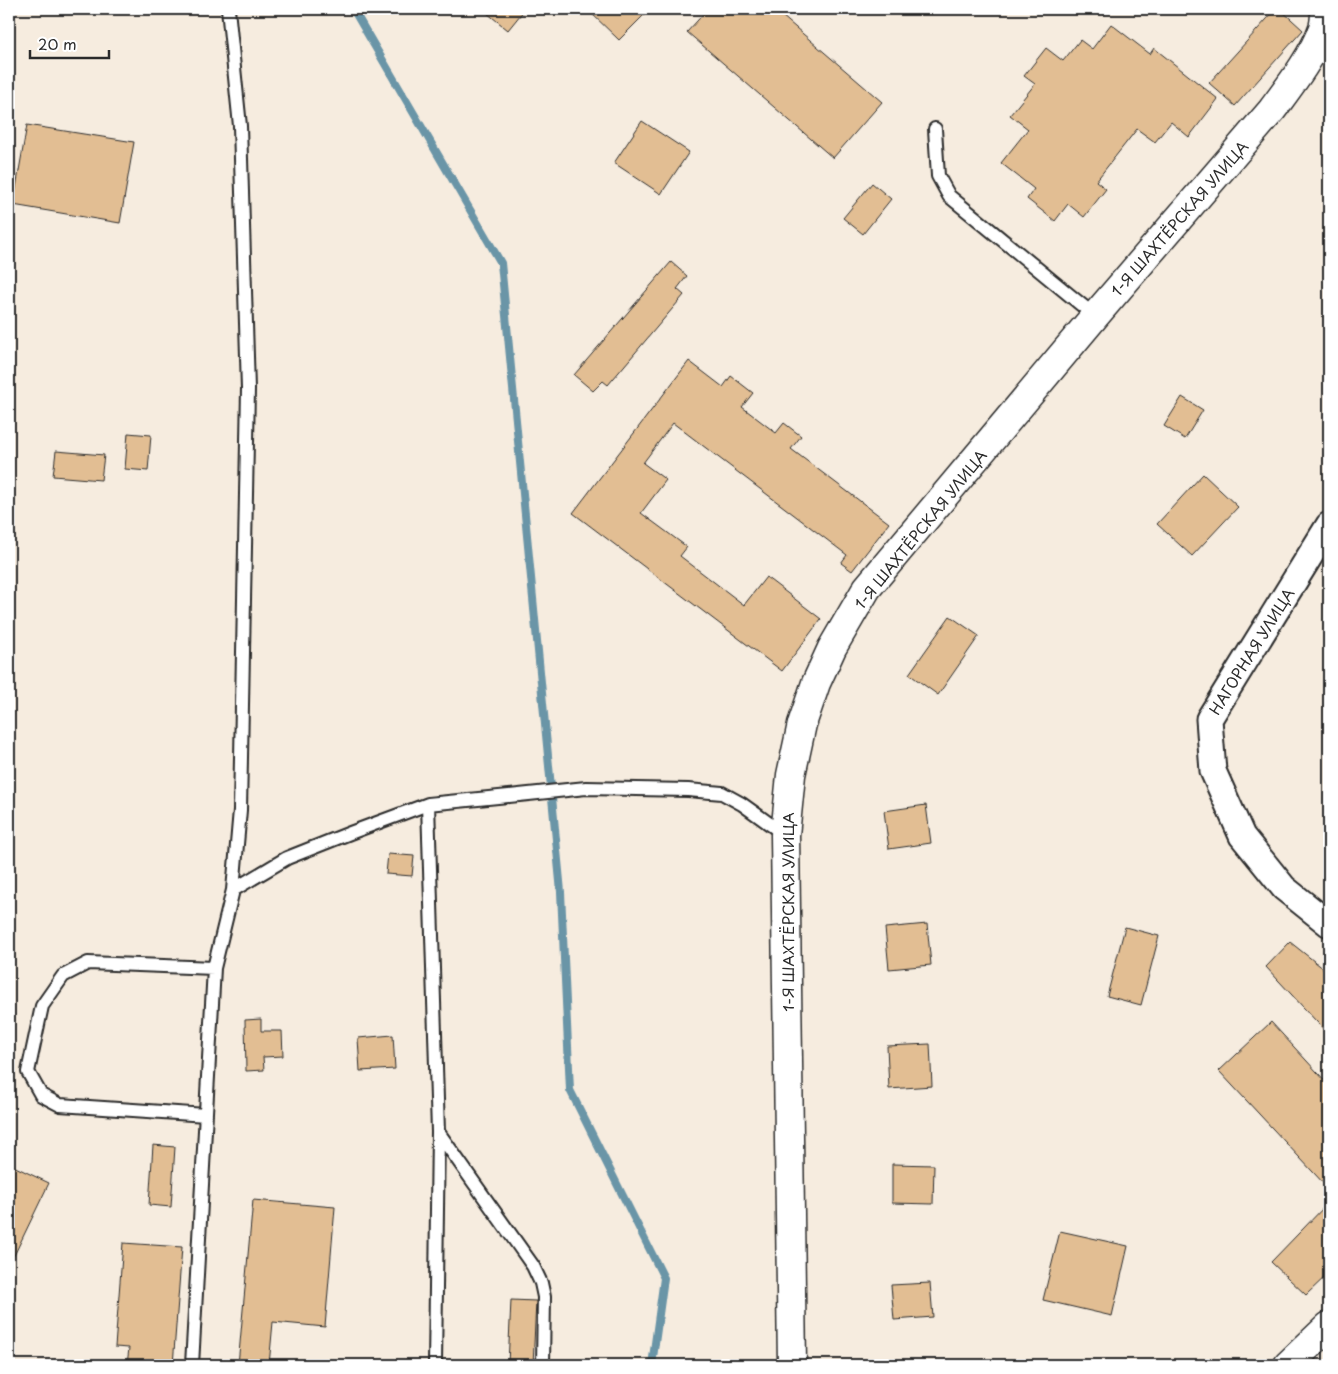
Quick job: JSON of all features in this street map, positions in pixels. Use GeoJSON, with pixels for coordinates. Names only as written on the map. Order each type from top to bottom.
{"type":"FeatureCollection","features":[{"type":"Feature","properties":{"kind":"street","name":"1-Я ШАХТЁРСКАЯ УЛИЦА"},"geometry":{"type":"LineString","coordinates":[[792,1365],[785,836],[790,775],[802,724],[816,683],[832,648],[867,588],[1095,316],[1272,110],[1295,79],[1316,45],[1323,27],[1325,9]]}},
{"type":"Feature","properties":{"kind":"street","name":"НАГОРНАЯ УЛИЦА"},"geometry":{"type":"LineString","coordinates":[[1329,525],[1209,719],[1213,772],[1242,836],[1284,888],[1329,924]]}},
{"type":"Feature","properties":{"kind":"street"},"geometry":{"type":"LineString","coordinates":[[1288,1365],[1329,1326]]}},
{"type":"Feature","properties":{"kind":"lane"},"geometry":{"type":"LineString","coordinates":[[192,1365],[214,968],[233,890],[240,810],[248,389],[240,126],[228,9]]}},
{"type":"Feature","properties":{"kind":"lane"},"geometry":{"type":"LineString","coordinates":[[935,129],[938,176],[949,196],[1095,316]]}},
{"type":"Feature","properties":{"kind":"lane"},"geometry":{"type":"LineString","coordinates":[[233,890],[287,858],[428,804],[586,788],[688,790],[722,793],[742,804],[785,836]]}},
{"type":"Feature","properties":{"kind":"lane"},"geometry":{"type":"LineString","coordinates":[[428,804],[438,1132],[435,1365]]}},
{"type":"Feature","properties":{"kind":"lane"},"geometry":{"type":"LineString","coordinates":[[206,1115],[60,1105],[41,1095],[28,1072],[42,1006],[63,976],[88,963],[214,968]]}},
{"type":"Feature","properties":{"kind":"lane"},"geometry":{"type":"LineString","coordinates":[[438,1132],[533,1266],[541,1283],[544,1296],[543,1365]]}},
{"type":"Feature","properties":{"kind":"building"},"geometry":{"type":"Polygon","coordinates":[[[490,9],[525,9],[508,30],[487,13],[490,9]]]}},
{"type":"Feature","properties":{"kind":"building"},"geometry":{"type":"Polygon","coordinates":[[[587,9],[650,9],[619,40],[587,9]]]}},
{"type":"Feature","properties":{"kind":"building"},"geometry":{"type":"Polygon","coordinates":[[[708,9],[774,9],[882,102],[833,158],[687,32],[708,9]]]}},
{"type":"Feature","properties":{"kind":"building"},"geometry":{"type":"Polygon","coordinates":[[[1276,9],[1280,9],[1303,30],[1235,106],[1209,83],[1276,9]]]}},
{"type":"Feature","properties":{"kind":"building"},"geometry":{"type":"Polygon","coordinates":[[[1111,24],[1150,54],[1154,48],[1218,99],[1189,137],[1171,122],[1155,142],[1137,129],[1096,181],[1106,189],[1084,217],[1068,204],[1055,221],[1027,199],[1034,189],[1001,163],[1028,129],[1010,115],[1035,84],[1024,76],[1046,48],[1063,61],[1080,40],[1092,49],[1111,24]]]}},
{"type":"Feature","properties":{"kind":"building"},"geometry":{"type":"Polygon","coordinates":[[[642,121],[689,152],[661,194],[614,163],[642,121]]]}},
{"type":"Feature","properties":{"kind":"building"},"geometry":{"type":"Polygon","coordinates":[[[27,125],[134,142],[120,223],[13,205],[27,125]]]}},
{"type":"Feature","properties":{"kind":"building"},"geometry":{"type":"Polygon","coordinates":[[[872,183],[891,199],[863,234],[843,218],[872,183]]]}},
{"type":"Feature","properties":{"kind":"building"},"geometry":{"type":"Polygon","coordinates":[[[671,262],[687,276],[677,289],[684,295],[608,385],[603,381],[593,391],[574,375],[671,262]]]}},
{"type":"Feature","properties":{"kind":"building"},"geometry":{"type":"Polygon","coordinates":[[[689,361],[723,387],[731,376],[753,393],[742,407],[776,433],[784,423],[801,436],[791,449],[889,523],[852,571],[841,563],[847,555],[673,423],[643,463],[666,480],[641,513],[687,547],[680,556],[744,605],[766,577],[821,619],[782,671],[573,513],[689,361]]]}},
{"type":"Feature","properties":{"kind":"building"},"geometry":{"type":"Polygon","coordinates":[[[1182,397],[1203,410],[1185,439],[1164,426],[1182,397]]]}},
{"type":"Feature","properties":{"kind":"building"},"geometry":{"type":"Polygon","coordinates":[[[128,433],[151,435],[148,471],[125,469],[128,433]]]}},
{"type":"Feature","properties":{"kind":"building"},"geometry":{"type":"Polygon","coordinates":[[[56,451],[104,455],[101,480],[53,476],[56,451]]]}},
{"type":"Feature","properties":{"kind":"building"},"geometry":{"type":"Polygon","coordinates":[[[1203,474],[1238,507],[1192,556],[1157,524],[1203,474]]]}},
{"type":"Feature","properties":{"kind":"building"},"geometry":{"type":"Polygon","coordinates":[[[950,616],[979,636],[938,695],[909,674],[950,616]]]}},
{"type":"Feature","properties":{"kind":"building"},"geometry":{"type":"Polygon","coordinates":[[[926,805],[931,843],[889,849],[884,811],[926,805]]]}},
{"type":"Feature","properties":{"kind":"building"},"geometry":{"type":"Polygon","coordinates":[[[388,854],[414,856],[412,876],[386,874],[388,854]]]}},
{"type":"Feature","properties":{"kind":"building"},"geometry":{"type":"Polygon","coordinates":[[[927,924],[931,965],[889,969],[885,928],[927,924]]]}},
{"type":"Feature","properties":{"kind":"building"},"geometry":{"type":"Polygon","coordinates":[[[1125,927],[1159,936],[1141,1005],[1107,996],[1125,927]]]}},
{"type":"Feature","properties":{"kind":"building"},"geometry":{"type":"Polygon","coordinates":[[[1290,942],[1329,973],[1329,1035],[1266,967],[1290,942]]]}},
{"type":"Feature","properties":{"kind":"building"},"geometry":{"type":"Polygon","coordinates":[[[261,1019],[261,1031],[282,1031],[283,1056],[263,1057],[264,1070],[246,1071],[245,1020],[261,1019]]]}},
{"type":"Feature","properties":{"kind":"building"},"geometry":{"type":"Polygon","coordinates":[[[1271,1022],[1329,1085],[1329,1184],[1326,1186],[1219,1071],[1271,1022]]]}},
{"type":"Feature","properties":{"kind":"building"},"geometry":{"type":"Polygon","coordinates":[[[393,1035],[395,1069],[360,1071],[358,1038],[393,1035]]]}},
{"type":"Feature","properties":{"kind":"building"},"geometry":{"type":"Polygon","coordinates":[[[930,1044],[932,1086],[889,1089],[887,1046],[930,1044]]]}},
{"type":"Feature","properties":{"kind":"building"},"geometry":{"type":"Polygon","coordinates":[[[153,1145],[175,1147],[171,1207],[149,1205],[153,1145]]]}},
{"type":"Feature","properties":{"kind":"building"},"geometry":{"type":"Polygon","coordinates":[[[9,1164],[49,1183],[9,1266],[9,1164]]]}},
{"type":"Feature","properties":{"kind":"building"},"geometry":{"type":"Polygon","coordinates":[[[892,1164],[934,1165],[933,1204],[892,1203],[892,1164]]]}},
{"type":"Feature","properties":{"kind":"building"},"geometry":{"type":"Polygon","coordinates":[[[253,1200],[335,1207],[325,1327],[273,1322],[269,1365],[238,1365],[253,1200]]]}},
{"type":"Feature","properties":{"kind":"building"},"geometry":{"type":"Polygon","coordinates":[[[1329,1202],[1329,1273],[1306,1295],[1271,1262],[1329,1202]]]}},
{"type":"Feature","properties":{"kind":"building"},"geometry":{"type":"Polygon","coordinates":[[[1060,1231],[1128,1246],[1112,1316],[1043,1300],[1060,1231]]]}},
{"type":"Feature","properties":{"kind":"building"},"geometry":{"type":"Polygon","coordinates":[[[123,1243],[182,1247],[173,1365],[127,1365],[129,1348],[115,1347],[123,1243]]]}},
{"type":"Feature","properties":{"kind":"building"},"geometry":{"type":"Polygon","coordinates":[[[930,1283],[933,1317],[894,1320],[891,1285],[930,1283]]]}},
{"type":"Feature","properties":{"kind":"building"},"geometry":{"type":"Polygon","coordinates":[[[511,1300],[536,1301],[533,1365],[508,1365],[511,1300]]]}},
{"type":"Feature","properties":{"kind":"waterway"},"geometry":{"type":"LineString","coordinates":[[353,9],[501,263],[561,892],[570,1090],[664,1278],[652,1365]]}}]}
